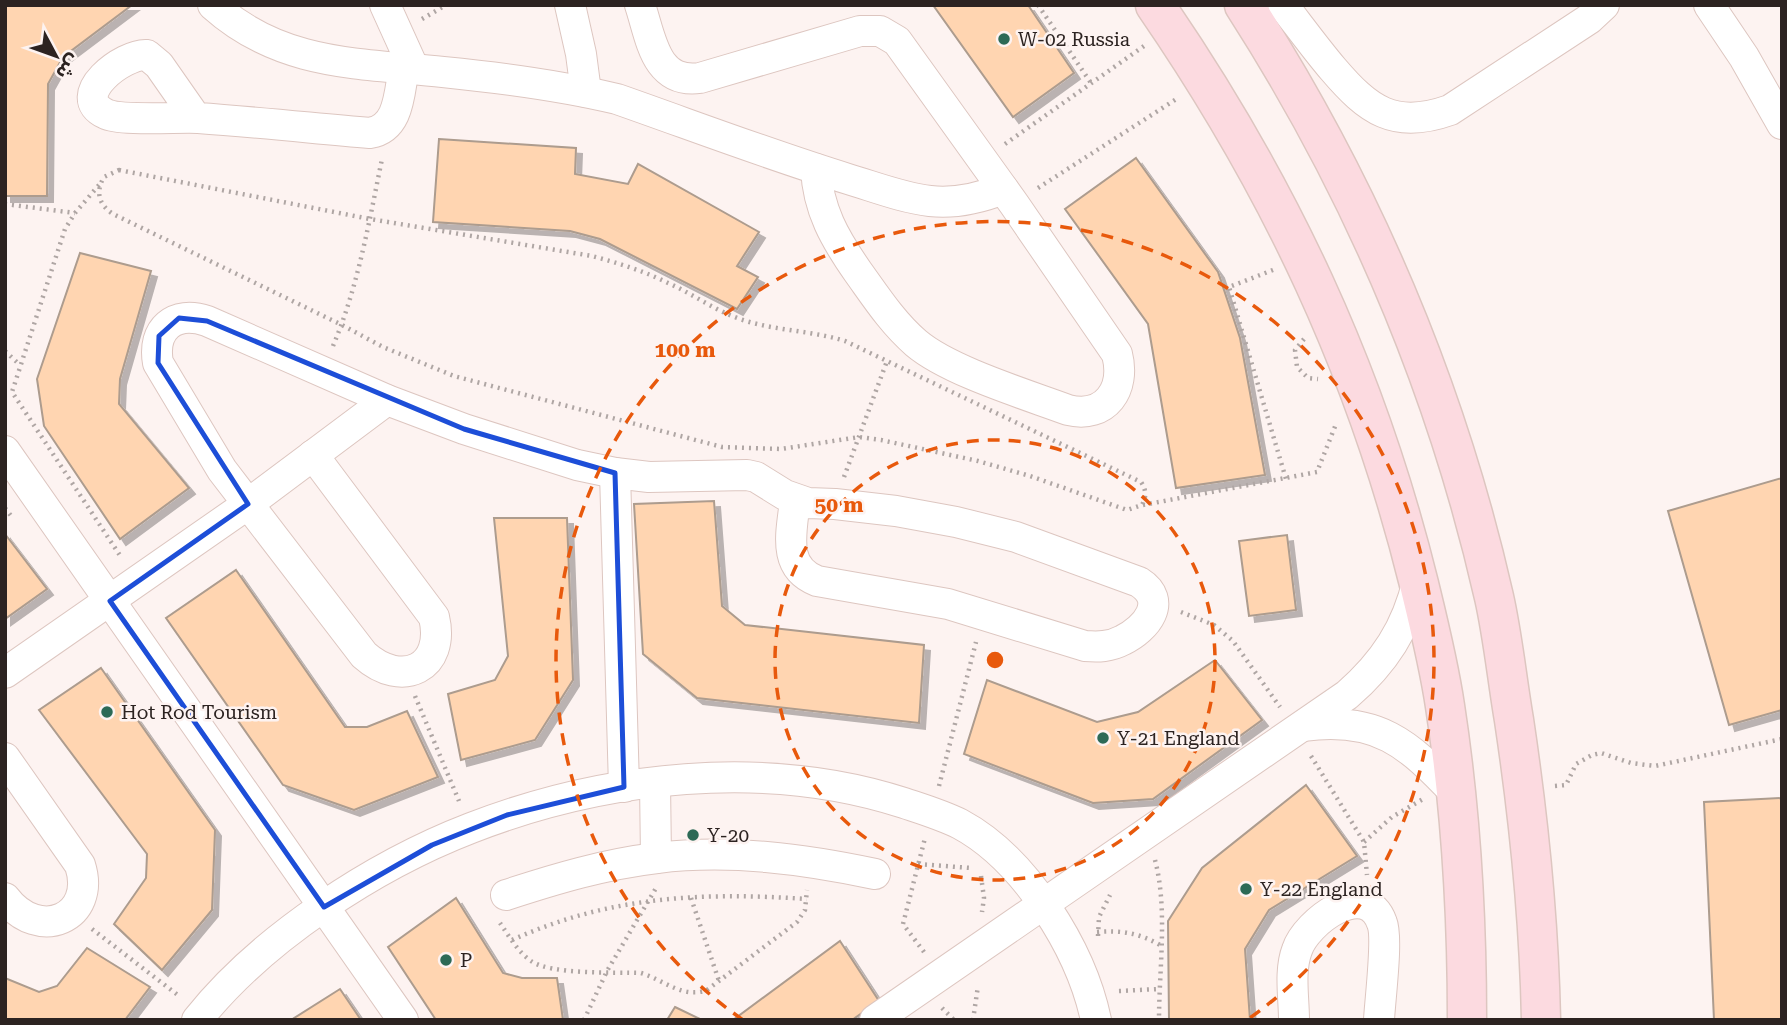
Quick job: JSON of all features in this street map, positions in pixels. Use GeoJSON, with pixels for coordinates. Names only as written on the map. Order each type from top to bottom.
{"type":"FeatureCollection","features":[{"type":"Feature","properties":{"kind":"street"},"geometry":{"type":"LineString","coordinates":[[213,5],[246,30],[289,51],[312,58],[527,81],[586,92],[636,106],[816,169],[907,197],[956,202],[980,197],[1008,196]]}},
{"type":"Feature","properties":{"kind":"street"},"geometry":{"type":"LineString","coordinates":[[196,118],[370,133],[380,130],[389,124],[409,68],[386,5]]}},
{"type":"Feature","properties":{"kind":"street"},"geometry":{"type":"LineString","coordinates":[[570,5],[586,92]]}},
{"type":"Feature","properties":{"kind":"street"},"geometry":{"type":"LineString","coordinates":[[640,5],[660,64],[682,79],[700,78],[860,31],[870,29],[889,34],[897,41],[983,160],[1117,354],[1120,375],[1113,395],[1105,403],[1087,412],[1068,410],[942,360],[918,345],[899,327],[828,225],[817,188],[816,169]]}},
{"type":"Feature","properties":{"kind":"street"},"geometry":{"type":"LineString","coordinates":[[1244,5],[1302,101],[1373,237],[1431,379],[1459,464],[1495,601],[1524,788],[1535,885],[1541,1020]]}},
{"type":"Feature","properties":{"kind":"street"},"geometry":{"type":"LineString","coordinates":[[1283,5],[1326,61],[1363,101],[1376,110],[1405,118],[1450,110],[1589,19],[1604,5]]}},
{"type":"Feature","properties":{"kind":"street"},"geometry":{"type":"LineString","coordinates":[[1709,5],[1744,57],[1782,124]]}},
{"type":"Feature","properties":{"kind":"street"},"geometry":{"type":"LineString","coordinates":[[1163,16],[1262,175],[1304,258],[1360,392],[1386,467],[1418,580],[1445,707],[1442,795],[1467,954],[1467,1020]]}},
{"type":"Feature","properties":{"kind":"street"},"geometry":{"type":"LineString","coordinates":[[313,455],[434,617],[438,631],[429,659],[418,668],[405,673],[389,672],[364,655],[222,470],[158,363],[155,349],[159,336],[167,325],[179,318],[194,317],[387,400],[464,429],[578,465],[615,473],[684,478],[747,475],[756,477],[795,500],[808,503],[908,513],[1016,537],[1146,586],[1154,602],[1149,619],[1122,641],[1097,647],[1072,643],[948,604],[817,581],[802,573],[793,558],[795,500]]}},
{"type":"Feature","properties":{"kind":"street"},"geometry":{"type":"LineString","coordinates":[[5,673],[248,504],[387,400]]}},
{"type":"Feature","properties":{"kind":"street"},"geometry":{"type":"LineString","coordinates":[[5,452],[403,1020]]}},
{"type":"Feature","properties":{"kind":"street"},"geometry":{"type":"LineString","coordinates":[[615,473],[624,787]]}},
{"type":"Feature","properties":{"kind":"street"},"geometry":{"type":"LineString","coordinates":[[874,1020],[1348,695],[1380,663],[1405,624],[1418,580]]}},
{"type":"Feature","properties":{"kind":"street"},"geometry":{"type":"LineString","coordinates":[[1300,729],[1330,723],[1347,724],[1383,734],[1416,754],[1442,795]]}},
{"type":"Feature","properties":{"kind":"street"},"geometry":{"type":"LineString","coordinates":[[5,758],[80,865],[84,877],[79,902],[59,919],[32,921],[20,915],[5,898]]}},
{"type":"Feature","properties":{"kind":"street"},"geometry":{"type":"LineString","coordinates":[[200,1017],[260,957],[324,907],[394,863],[470,828],[546,803],[624,787],[707,779],[753,778],[844,788],[888,799],[959,823],[984,839],[1020,873],[1043,905],[1078,962],[1096,1020]]}},
{"type":"Feature","properties":{"kind":"street"},"geometry":{"type":"LineString","coordinates":[[655,783],[665,857]]}},
{"type":"Feature","properties":{"kind":"street"},"geometry":{"type":"LineString","coordinates":[[506,895],[580,873],[665,857],[763,857],[875,874]]}},
{"type":"Feature","properties":{"kind":"street"},"geometry":{"type":"LineString","coordinates":[[1294,1020],[1294,959],[1302,939],[1327,916],[1346,904],[1358,903],[1369,906],[1382,920],[1384,930],[1379,1020]]}},
{"type":"Feature","properties":{"kind":"path"},"geometry":{"type":"LineString","coordinates":[[1038,5],[1091,83]]}},
{"type":"Feature","properties":{"kind":"path"},"geometry":{"type":"LineString","coordinates":[[983,160],[1091,83],[1163,16]]}},
{"type":"Feature","properties":{"kind":"path"},"geometry":{"type":"LineString","coordinates":[[1008,196],[1205,80]]}},
{"type":"Feature","properties":{"kind":"path"},"geometry":{"type":"LineString","coordinates":[[322,371],[342,325],[370,219],[389,124]]}},
{"type":"Feature","properties":{"kind":"path"},"geometry":{"type":"LineString","coordinates":[[156,568],[142,547],[122,559],[12,393],[58,247],[75,213],[104,177],[119,170],[370,219],[592,256],[622,264],[671,284],[716,309],[739,318],[785,330],[827,336],[855,346],[1141,482],[1146,492],[1142,505]]}},
{"type":"Feature","properties":{"kind":"path"},"geometry":{"type":"LineString","coordinates":[[100,185],[100,202],[113,214],[383,347],[454,376],[722,447],[781,449],[859,437],[978,461],[1127,510],[1317,472],[1338,418],[1341,427]]}},
{"type":"Feature","properties":{"kind":"path"},"geometry":{"type":"LineString","coordinates":[[5,204],[75,213]]}},
{"type":"Feature","properties":{"kind":"path"},"geometry":{"type":"LineString","coordinates":[[1286,479],[1229,287],[1304,258]]}},
{"type":"Feature","properties":{"kind":"path"},"geometry":{"type":"LineString","coordinates":[[835,504],[899,327]]}},
{"type":"Feature","properties":{"kind":"path"},"geometry":{"type":"LineString","coordinates":[[1310,348],[1306,338],[1300,342],[1294,359],[1297,367],[1308,378],[1322,379],[1318,369]]}},
{"type":"Feature","properties":{"kind":"path"},"geometry":{"type":"LineString","coordinates":[[5,351],[20,365]]}},
{"type":"Feature","properties":{"kind":"path"},"geometry":{"type":"LineString","coordinates":[[5,508],[13,519]]}},
{"type":"Feature","properties":{"kind":"path"},"geometry":{"type":"LineString","coordinates":[[1154,602],[1203,620],[1224,632],[1241,650],[1300,729],[1364,842],[1369,906]]}},
{"type":"Feature","properties":{"kind":"path"},"geometry":{"type":"LineString","coordinates":[[405,673],[470,828]]}},
{"type":"Feature","properties":{"kind":"path"},"geometry":{"type":"LineString","coordinates":[[1552,786],[1566,785],[1576,764],[1601,753],[1631,763],[1655,766],[1782,739]]}},
{"type":"Feature","properties":{"kind":"path"},"geometry":{"type":"LineString","coordinates":[[1364,842],[1392,817],[1442,795]]}},
{"type":"Feature","properties":{"kind":"path"},"geometry":{"type":"LineString","coordinates":[[1144,836],[1161,887],[1159,1020]]}},
{"type":"Feature","properties":{"kind":"path"},"geometry":{"type":"LineString","coordinates":[[584,1020],[607,971],[649,900],[665,857]]}},
{"type":"Feature","properties":{"kind":"path"},"geometry":{"type":"LineString","coordinates":[[972,857],[978,869],[984,898],[979,919]]}},
{"type":"Feature","properties":{"kind":"path"},"geometry":{"type":"LineString","coordinates":[[506,895],[485,903],[522,954],[539,966],[558,970],[641,974],[691,994],[707,990],[797,922],[807,899],[807,862]]}},
{"type":"Feature","properties":{"kind":"path"},"geometry":{"type":"LineString","coordinates":[[918,864],[978,869]]}},
{"type":"Feature","properties":{"kind":"path"},"geometry":{"type":"LineString","coordinates":[[1144,872],[1156,866]]}},
{"type":"Feature","properties":{"kind":"path"},"geometry":{"type":"LineString","coordinates":[[1100,943],[1097,932],[1102,908],[1113,892]]}},
{"type":"Feature","properties":{"kind":"path"},"geometry":{"type":"LineString","coordinates":[[512,940],[566,918],[649,900],[733,896],[807,899]]}},
{"type":"Feature","properties":{"kind":"path"},"geometry":{"type":"LineString","coordinates":[[691,898],[719,981]]}},
{"type":"Feature","properties":{"kind":"path"},"geometry":{"type":"LineString","coordinates":[[70,912],[200,1017]]}},
{"type":"Feature","properties":{"kind":"path"},"geometry":{"type":"LineString","coordinates":[[1097,932],[1130,932],[1146,937],[1160,946]]}},
{"type":"Feature","properties":{"kind":"path"},"geometry":{"type":"LineString","coordinates":[[1117,983],[1120,1001]]}},
{"type":"Feature","properties":{"kind":"path"},"geometry":{"type":"LineString","coordinates":[[1119,991],[1159,989]]}},
{"type":"Feature","properties":{"kind":"highlighted area"},"geometry":{"type":"Polygon","coordinates":[[[179,318],[207,321],[464,429],[615,473],[624,787],[507,815],[432,845],[324,907],[110,601],[248,504],[158,363],[159,336],[179,318]]]}},
{"type":"Feature","properties":{"kind":"building"},"geometry":{"type":"Polygon","coordinates":[[[5,5],[132,5],[63,57],[48,84],[47,196],[5,196],[5,5]]]}},
{"type":"Feature","properties":{"kind":"building","name":"W-02 Russia"},"geometry":{"type":"Polygon","coordinates":[[[933,5],[1028,5],[1074,73],[1013,117],[933,5]]]}},
{"type":"Feature","properties":{"kind":"building"},"geometry":{"type":"Polygon","coordinates":[[[439,139],[576,148],[575,174],[628,184],[638,164],[759,232],[737,266],[758,277],[737,309],[600,239],[570,231],[433,222],[439,139]]]}},
{"type":"Feature","properties":{"kind":"building"},"geometry":{"type":"Polygon","coordinates":[[[1136,158],[1218,272],[1240,338],[1265,475],[1176,488],[1148,324],[1065,209],[1136,158]]]}},
{"type":"Feature","properties":{"kind":"building"},"geometry":{"type":"Polygon","coordinates":[[[80,253],[151,271],[120,379],[119,404],[189,488],[120,539],[44,426],[37,379],[80,253]]]}},
{"type":"Feature","properties":{"kind":"building"},"geometry":{"type":"Polygon","coordinates":[[[1782,478],[1782,710],[1729,725],[1668,511],[1782,478]]]}},
{"type":"Feature","properties":{"kind":"building"},"geometry":{"type":"Polygon","coordinates":[[[714,501],[722,606],[745,625],[924,645],[919,723],[697,698],[643,654],[634,504],[714,501]]]}},
{"type":"Feature","properties":{"kind":"building"},"geometry":{"type":"Polygon","coordinates":[[[494,518],[567,518],[573,680],[535,740],[461,760],[448,694],[495,680],[508,656],[494,518]]]}},
{"type":"Feature","properties":{"kind":"building"},"geometry":{"type":"Polygon","coordinates":[[[5,534],[47,589],[5,619],[5,534]]]}},
{"type":"Feature","properties":{"kind":"building"},"geometry":{"type":"Polygon","coordinates":[[[1287,535],[1296,610],[1249,616],[1239,541],[1287,535]]]}},
{"type":"Feature","properties":{"kind":"building"},"geometry":{"type":"Polygon","coordinates":[[[236,570],[345,727],[367,727],[407,711],[438,777],[354,810],[283,785],[166,618],[236,570]]]}},
{"type":"Feature","properties":{"kind":"building","name":"Y-21 England"},"geometry":{"type":"Polygon","coordinates":[[[1215,660],[1262,720],[1153,799],[1093,803],[964,754],[987,680],[1097,722],[1138,712],[1215,660]]]}},
{"type":"Feature","properties":{"kind":"building"},"geometry":{"type":"Polygon","coordinates":[[[101,668],[215,830],[212,910],[162,970],[114,924],[146,878],[147,854],[39,710],[101,668]]]}},
{"type":"Feature","properties":{"kind":"building","name":"Y-22 England"},"geometry":{"type":"Polygon","coordinates":[[[1306,785],[1357,856],[1269,910],[1245,949],[1250,1020],[1169,1020],[1168,921],[1202,868],[1306,785]]]}},
{"type":"Feature","properties":{"kind":"building"},"geometry":{"type":"Polygon","coordinates":[[[1782,798],[1782,1020],[1714,1020],[1704,802],[1782,798]]]}},
{"type":"Feature","properties":{"kind":"building","name":"P"},"geometry":{"type":"Polygon","coordinates":[[[456,898],[503,973],[522,978],[557,978],[563,1020],[436,1020],[388,947],[456,898]]]}},
{"type":"Feature","properties":{"kind":"building"},"geometry":{"type":"Polygon","coordinates":[[[840,941],[879,1001],[852,1020],[733,1020],[840,941]]]}},
{"type":"Feature","properties":{"kind":"building"},"geometry":{"type":"Polygon","coordinates":[[[87,948],[150,987],[125,1020],[5,1020],[5,978],[39,992],[57,986],[87,948]]]}},
{"type":"Feature","properties":{"kind":"building"},"geometry":{"type":"Polygon","coordinates":[[[340,989],[361,1020],[291,1020],[340,989]]]}},
{"type":"Feature","properties":{"kind":"building"},"geometry":{"type":"Polygon","coordinates":[[[675,1007],[702,1020],[667,1020],[675,1007]]]}},
{"type":"Feature","properties":{"kind":"place","name":"W-02 Russia"},"geometry":{"type":"Point","coordinates":[1004,39]}},
{"type":"Feature","properties":{"kind":"place","name":"Hot Rod Tourism"},"geometry":{"type":"Point","coordinates":[107,712]}},
{"type":"Feature","properties":{"kind":"place","name":"Y-21 England"},"geometry":{"type":"Point","coordinates":[1103,738]}},
{"type":"Feature","properties":{"kind":"place","name":"Y-20"},"geometry":{"type":"Point","coordinates":[693,835]}},
{"type":"Feature","properties":{"kind":"place","name":"Y-22 England"},"geometry":{"type":"Point","coordinates":[1246,889]}},
{"type":"Feature","properties":{"kind":"place","name":"P"},"geometry":{"type":"Point","coordinates":[446,960]}}]}
